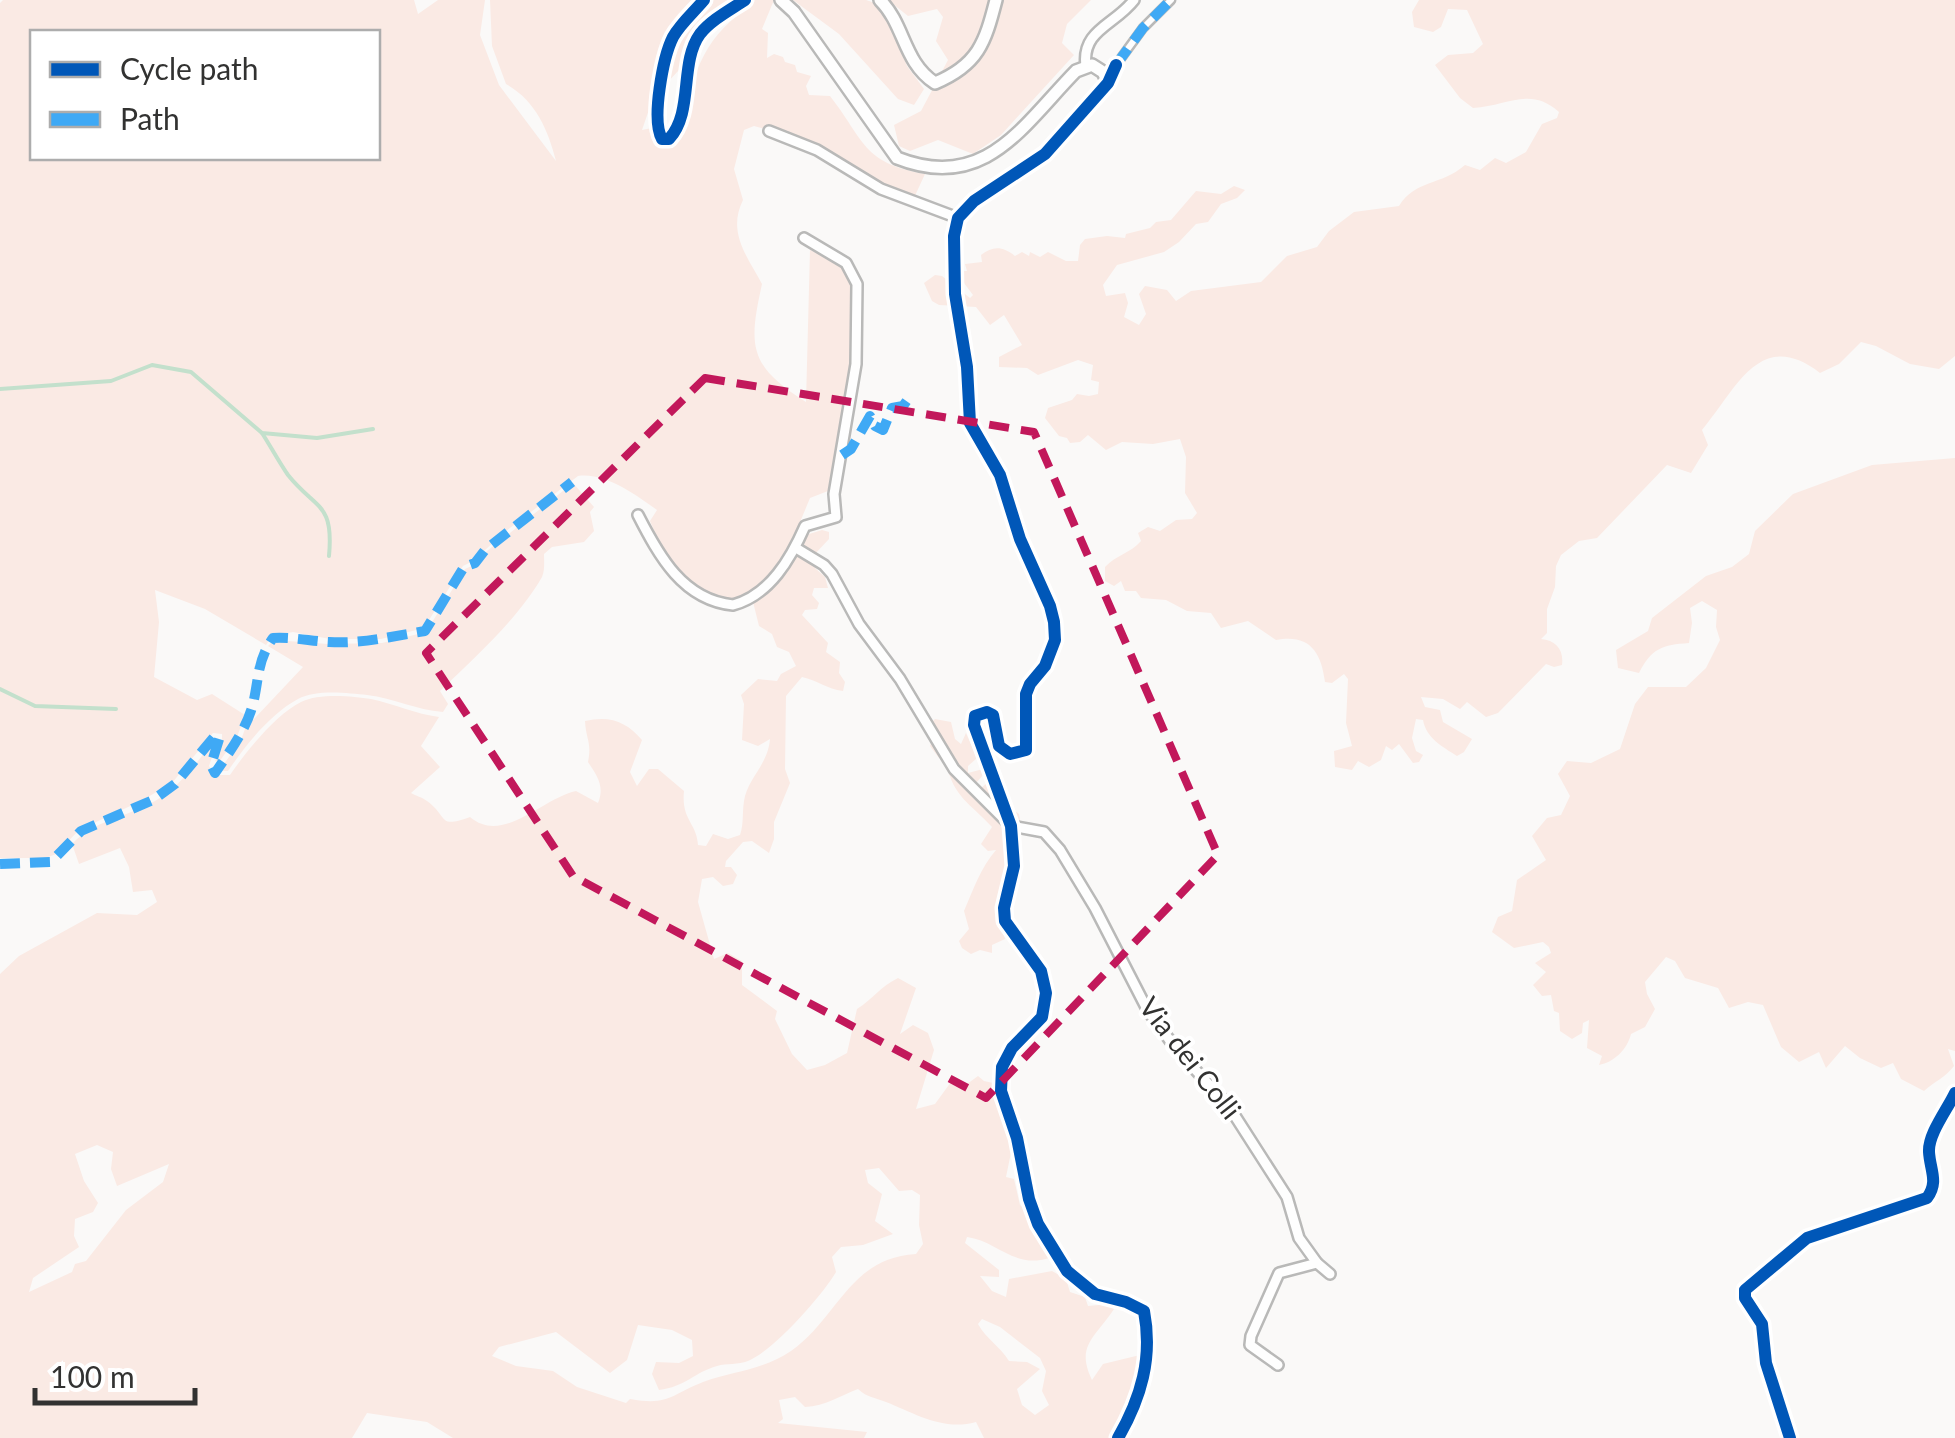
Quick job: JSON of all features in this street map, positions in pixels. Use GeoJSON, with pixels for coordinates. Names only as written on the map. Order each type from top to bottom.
{"type":"FeatureCollection","features":[{"type":"Feature","properties":{"kind":"street"},"geometry":{"type":"LineString","coordinates":[[704,0],[672,40],[660,88],[658,132],[662,139],[670,139],[677,131],[687,73],[699,36],[745,0]]}},
{"type":"Feature","properties":{"kind":"street"},"geometry":{"type":"LineString","coordinates":[[781,0],[794,12],[897,158],[919,167],[951,167],[982,160],[1006,146],[1076,70],[1086,66],[1103,72],[1108,84]]}},
{"type":"Feature","properties":{"kind":"street"},"geometry":{"type":"LineString","coordinates":[[880,0],[896,16],[904,47],[919,72],[935,83],[958,74],[982,49],[996,0]]}},
{"type":"Feature","properties":{"kind":"street"},"geometry":{"type":"LineString","coordinates":[[1086,66],[1084,50],[1095,33],[1123,14],[1134,0]]}},
{"type":"Feature","properties":{"kind":"street"},"geometry":{"type":"LineString","coordinates":[[1118,1438],[1136,1405],[1144,1377],[1148,1343],[1144,1312],[1126,1302],[1095,1294],[1067,1271],[1038,1224],[1001,1090],[1002,1067],[1012,1048],[1042,1018],[1046,993],[1042,971],[1005,922],[1004,908],[1014,866],[1010,826],[977,739],[975,716],[980,712],[992,715],[999,746],[1010,754],[1026,750],[1026,694],[1055,640],[1050,606],[1020,539],[1000,475],[970,422],[967,367],[952,258],[958,218],[985,190],[1044,154],[1108,84],[1116,65],[1142,28],[1171,0]]}},
{"type":"Feature","properties":{"kind":"street"},"geometry":{"type":"LineString","coordinates":[[770,131],[817,150],[881,189],[958,218]]}},
{"type":"Feature","properties":{"kind":"street"},"geometry":{"type":"LineString","coordinates":[[638,515],[671,574],[722,604],[740,604],[753,596],[774,578],[796,548],[806,526],[836,517],[834,494],[853,388],[857,284],[846,263],[804,238]]}},
{"type":"Feature","properties":{"kind":"street"},"geometry":{"type":"LineString","coordinates":[[796,548],[824,565],[954,769],[1010,826]]}},
{"type":"Feature","properties":{"kind":"street","name":"Via dei Colli"},"geometry":{"type":"LineString","coordinates":[[1010,826],[1044,832],[1060,850],[1148,1011],[1238,1120],[1288,1197],[1299,1238],[1330,1274]]}},
{"type":"Feature","properties":{"kind":"street"},"geometry":{"type":"LineString","coordinates":[[1790,1438],[1766,1363],[1762,1324],[1745,1298],[1745,1290],[1808,1238],[1927,1198],[1934,1185],[1929,1152],[1932,1140],[1955,1093]]}},
{"type":"Feature","properties":{"kind":"street"},"geometry":{"type":"LineString","coordinates":[[1278,1364],[1250,1345],[1251,1336],[1279,1273],[1317,1263]]}},
{"type":"Feature","properties":{"kind":"highlighted area"},"geometry":{"type":"Polygon","coordinates":[[[705,378],[1034,432],[1218,855],[986,1098],[573,876],[426,653],[705,378]]]}},
{"type":"Feature","properties":{"kind":"shaded area"},"geometry":{"type":"Polygon","coordinates":[[[414,0],[418,14],[438,0],[485,0],[480,35],[499,85],[556,161],[539,117],[525,98],[506,84],[492,46],[490,0],[774,0],[762,29],[768,33],[767,58],[774,54],[783,57],[785,62],[795,65],[797,72],[811,76],[806,86],[809,95],[830,96],[876,156],[888,164],[925,174],[913,200],[772,131],[754,126],[744,130],[734,169],[743,200],[737,223],[745,254],[762,284],[755,324],[757,353],[773,377],[806,402],[810,250],[845,266],[856,299],[848,384],[828,491],[810,498],[786,556],[773,574],[740,601],[713,598],[670,568],[650,521],[657,510],[620,486],[578,476],[463,566],[424,628],[381,639],[330,639],[293,632],[272,636],[266,645],[205,609],[155,590],[159,622],[154,677],[197,700],[212,694],[245,715],[237,737],[219,762],[215,761],[222,734],[213,733],[172,783],[79,830],[56,854],[46,858],[0,858],[0,3],[414,0]],[[734,7],[703,25],[679,70],[653,98],[642,130],[652,128],[664,144],[679,137],[704,55],[738,15],[734,7]]]}},
{"type":"Feature","properties":{"kind":"shaded area"},"geometry":{"type":"Polygon","coordinates":[[[793,0],[866,0],[881,5],[907,66],[924,89],[914,105],[898,99],[839,34],[793,0]]]}},
{"type":"Feature","properties":{"kind":"shaded area"},"geometry":{"type":"Polygon","coordinates":[[[888,0],[1091,0],[1067,24],[1062,43],[1074,55],[1001,135],[973,154],[938,140],[910,151],[899,146],[894,125],[921,111],[948,60],[936,41],[943,17],[937,9],[908,16],[888,0]]]}},
{"type":"Feature","properties":{"kind":"shaded area"},"geometry":{"type":"Polygon","coordinates":[[[1419,0],[1955,0],[1955,356],[1939,369],[1910,364],[1861,342],[1839,364],[1820,373],[1799,361],[1781,357],[1752,368],[1702,430],[1708,445],[1691,473],[1667,465],[1597,538],[1579,541],[1561,555],[1547,609],[1547,633],[1541,639],[1558,647],[1562,665],[1546,664],[1498,713],[1486,717],[1467,702],[1460,709],[1443,699],[1421,697],[1425,707],[1440,710],[1443,722],[1472,739],[1457,756],[1431,737],[1423,720],[1416,719],[1412,738],[1416,751],[1423,755],[1419,762],[1413,763],[1399,744],[1392,750],[1386,746],[1381,760],[1369,767],[1358,761],[1352,770],[1335,767],[1334,751],[1352,746],[1346,723],[1348,679],[1344,674],[1332,683],[1325,682],[1316,654],[1305,642],[1276,640],[1248,621],[1221,628],[1211,613],[1187,611],[1166,600],[1141,598],[1136,591],[1125,591],[1121,581],[1114,586],[1105,581],[1105,567],[1141,541],[1138,533],[1148,527],[1160,531],[1176,520],[1192,519],[1197,513],[1185,493],[1186,457],[1180,439],[1153,444],[1122,442],[1106,450],[1088,435],[1080,442],[1070,443],[1045,418],[1048,408],[1072,400],[1077,394],[1098,394],[1099,382],[1091,380],[1093,365],[1078,360],[1038,375],[1027,368],[999,367],[999,357],[1022,345],[1004,315],[990,325],[976,307],[939,305],[932,301],[924,283],[935,275],[942,276],[970,298],[973,295],[958,275],[967,271],[965,264],[982,262],[981,255],[990,250],[998,248],[1015,256],[1022,252],[1029,256],[1030,252],[1040,257],[1048,252],[1066,261],[1078,261],[1085,239],[1125,238],[1126,234],[1150,228],[1156,222],[1171,220],[1196,191],[1221,194],[1234,186],[1245,190],[1221,204],[1208,222],[1196,224],[1164,252],[1117,265],[1103,285],[1106,296],[1125,293],[1128,303],[1124,317],[1139,325],[1146,314],[1139,294],[1145,286],[1167,290],[1176,301],[1191,291],[1261,282],[1287,256],[1317,247],[1329,231],[1354,212],[1399,206],[1413,191],[1465,165],[1480,170],[1495,158],[1506,163],[1526,152],[1542,124],[1557,118],[1559,112],[1538,100],[1473,108],[1460,98],[1435,65],[1448,55],[1473,53],[1483,44],[1467,10],[1448,9],[1441,27],[1433,32],[1414,27],[1412,12],[1419,0]]]}},
{"type":"Feature","properties":{"kind":"shaded area"},"geometry":{"type":"Polygon","coordinates":[[[1955,458],[1955,1051],[1948,1049],[1954,1066],[1924,1091],[1901,1079],[1893,1063],[1881,1068],[1845,1046],[1826,1068],[1819,1052],[1799,1062],[1781,1047],[1763,1005],[1748,1002],[1729,1008],[1718,988],[1685,978],[1675,961],[1666,957],[1645,982],[1655,1009],[1645,1027],[1631,1034],[1615,1058],[1599,1065],[1602,1056],[1587,1048],[1589,1020],[1583,1023],[1582,1033],[1572,1039],[1560,1031],[1559,1013],[1554,1011],[1551,995],[1542,996],[1533,985],[1546,972],[1535,963],[1551,953],[1549,947],[1543,942],[1514,948],[1492,932],[1498,917],[1512,911],[1517,880],[1546,860],[1532,836],[1547,818],[1561,815],[1570,796],[1558,774],[1567,761],[1591,763],[1620,749],[1635,704],[1648,687],[1686,687],[1706,668],[1720,640],[1717,610],[1702,601],[1690,608],[1689,643],[1659,649],[1639,673],[1618,668],[1616,650],[1648,631],[1652,618],[1706,576],[1732,567],[1749,554],[1755,531],[1793,494],[1872,465],[1955,458]]]}},
{"type":"Feature","properties":{"kind":"shaded area"},"geometry":{"type":"Polygon","coordinates":[[[573,483],[594,507],[590,512],[594,531],[584,542],[552,547],[544,554],[542,577],[521,608],[440,691],[448,704],[443,712],[367,695],[332,692],[305,696],[268,722],[228,771],[219,771],[241,740],[249,718],[253,720],[303,667],[268,646],[274,640],[382,643],[426,632],[465,569],[573,483]]]}},
{"type":"Feature","properties":{"kind":"shaded area"},"geometry":{"type":"Polygon","coordinates":[[[829,532],[829,539],[814,555],[815,568],[825,577],[828,588],[814,588],[817,609],[805,610],[802,615],[828,643],[826,652],[840,662],[839,673],[845,682],[843,691],[802,677],[786,696],[785,769],[790,783],[774,822],[769,853],[752,841],[743,842],[726,861],[725,867],[731,867],[737,875],[733,884],[723,886],[713,877],[702,879],[698,902],[714,959],[728,953],[742,961],[742,985],[777,1011],[775,1019],[792,1054],[807,1070],[847,1053],[857,1009],[886,985],[898,978],[916,988],[900,1034],[913,1025],[928,1033],[934,1050],[916,1109],[935,1104],[951,1082],[963,1087],[978,1076],[993,1083],[1014,1138],[1006,1177],[1014,1179],[1020,1205],[1026,1209],[1034,1235],[1039,1236],[1049,1252],[1049,1258],[1026,1260],[967,1237],[965,1243],[999,1270],[999,1277],[980,1276],[992,1291],[1006,1297],[1009,1279],[1052,1271],[1066,1279],[1070,1292],[1085,1297],[1088,1306],[1109,1304],[1114,1309],[1087,1350],[1092,1380],[1103,1364],[1140,1355],[1137,1387],[1110,1438],[984,1438],[976,1422],[952,1424],[930,1420],[858,1389],[813,1406],[805,1407],[795,1397],[779,1400],[783,1419],[778,1423],[867,1432],[864,1438],[453,1438],[427,1422],[367,1413],[352,1438],[0,1438],[0,974],[19,956],[97,913],[137,915],[157,902],[152,890],[133,892],[129,867],[120,848],[79,864],[72,844],[90,829],[164,795],[215,739],[209,766],[214,775],[230,775],[281,715],[308,699],[336,696],[371,699],[439,717],[421,746],[440,767],[411,793],[427,801],[444,820],[470,817],[496,826],[522,818],[576,791],[598,803],[600,786],[588,762],[585,721],[602,719],[624,724],[642,740],[630,772],[637,786],[649,769],[658,769],[684,791],[685,809],[698,845],[706,846],[713,834],[728,839],[740,835],[746,793],[766,757],[770,739],[758,746],[742,740],[741,695],[758,679],[777,681],[781,674],[796,666],[789,652],[777,647],[772,634],[759,626],[753,602],[783,572],[806,535],[829,532]],[[97,1145],[75,1154],[84,1181],[98,1203],[93,1212],[75,1219],[74,1236],[79,1247],[33,1278],[29,1292],[86,1261],[126,1210],[163,1182],[169,1164],[117,1186],[111,1169],[113,1152],[97,1145]],[[879,1168],[865,1170],[868,1183],[882,1194],[875,1221],[893,1234],[863,1245],[841,1247],[832,1257],[836,1272],[820,1295],[783,1335],[748,1361],[717,1366],[659,1390],[652,1374],[656,1362],[679,1363],[693,1356],[692,1340],[672,1330],[638,1325],[627,1360],[610,1373],[556,1332],[499,1347],[492,1356],[516,1366],[553,1371],[577,1387],[626,1403],[630,1399],[669,1398],[703,1382],[780,1357],[807,1337],[860,1277],[893,1258],[916,1254],[923,1244],[920,1195],[912,1190],[899,1191],[879,1168]],[[982,1319],[978,1324],[1009,1361],[1027,1362],[1040,1369],[1017,1389],[1022,1405],[1035,1415],[1049,1405],[1042,1391],[1046,1371],[1040,1358],[1000,1327],[982,1319]]]}},
{"type":"Feature","properties":{"kind":"shaded area"},"geometry":{"type":"Polygon","coordinates":[[[935,719],[951,722],[955,739],[961,744],[966,733],[977,758],[968,766],[968,773],[983,769],[984,774],[976,783],[980,789],[988,782],[992,801],[1005,814],[1014,810],[1019,814],[1021,825],[1005,842],[1011,914],[1001,921],[1005,939],[992,945],[992,953],[980,950],[971,954],[959,941],[969,929],[964,911],[996,850],[988,851],[981,844],[992,827],[953,784],[946,763],[952,758],[951,753],[939,758],[930,746],[934,736],[931,723],[935,719]]]}},
{"type":"Feature","properties":{"kind":"waterway"},"geometry":{"type":"LineString","coordinates":[[0,389],[111,381],[152,365],[191,372],[262,433],[317,438],[373,429]]}},
{"type":"Feature","properties":{"kind":"waterway"},"geometry":{"type":"LineString","coordinates":[[262,433],[288,475],[326,516],[329,556]]}},
{"type":"Feature","properties":{"kind":"waterway"},"geometry":{"type":"LineString","coordinates":[[0,689],[35,706],[116,709]]}},
{"type":"Feature","properties":{"kind":"marked path"},"geometry":{"type":"LineString","coordinates":[[1116,65],[1143,28],[1171,0]]}},
{"type":"Feature","properties":{"kind":"marked path"},"geometry":{"type":"LineString","coordinates":[[842,455],[851,449],[870,416],[875,426],[883,430],[892,408],[903,406],[911,395]]}},
{"type":"Feature","properties":{"kind":"marked path"},"geometry":{"type":"LineString","coordinates":[[0,864],[51,862],[81,831],[153,800],[175,784],[214,737],[220,736],[211,765],[215,773],[246,723],[261,662],[273,638],[354,642],[425,631],[464,567],[475,563],[485,550],[572,482]]}},
{"type":"Feature","properties":{"kind":"cycle path"},"geometry":{"type":"LineString","coordinates":[[704,0],[669,46],[658,104],[662,139],[669,139],[677,128],[690,59],[700,34],[745,0]]}},
{"type":"Feature","properties":{"kind":"cycle path"},"geometry":{"type":"LineString","coordinates":[[1116,65],[1108,83],[1045,154],[974,201],[958,218],[954,236],[955,294],[967,367],[970,423],[1000,475],[1020,539],[1050,606],[1055,640],[1045,666],[1026,694],[1026,750],[1010,754],[999,746],[993,715],[987,712],[975,716],[974,725],[1011,826],[1014,866],[1004,908],[1005,921],[1041,971],[1046,993],[1042,1017],[1012,1048],[1002,1067],[1001,1091],[1038,1224],[1067,1271],[1095,1294],[1144,1311],[1147,1345],[1143,1377],[1118,1438]]}},
{"type":"Feature","properties":{"kind":"cycle path"},"geometry":{"type":"LineString","coordinates":[[1790,1438],[1766,1363],[1762,1324],[1745,1298],[1745,1290],[1807,1238],[1927,1198],[1933,1181],[1930,1145],[1955,1093]]}}]}
